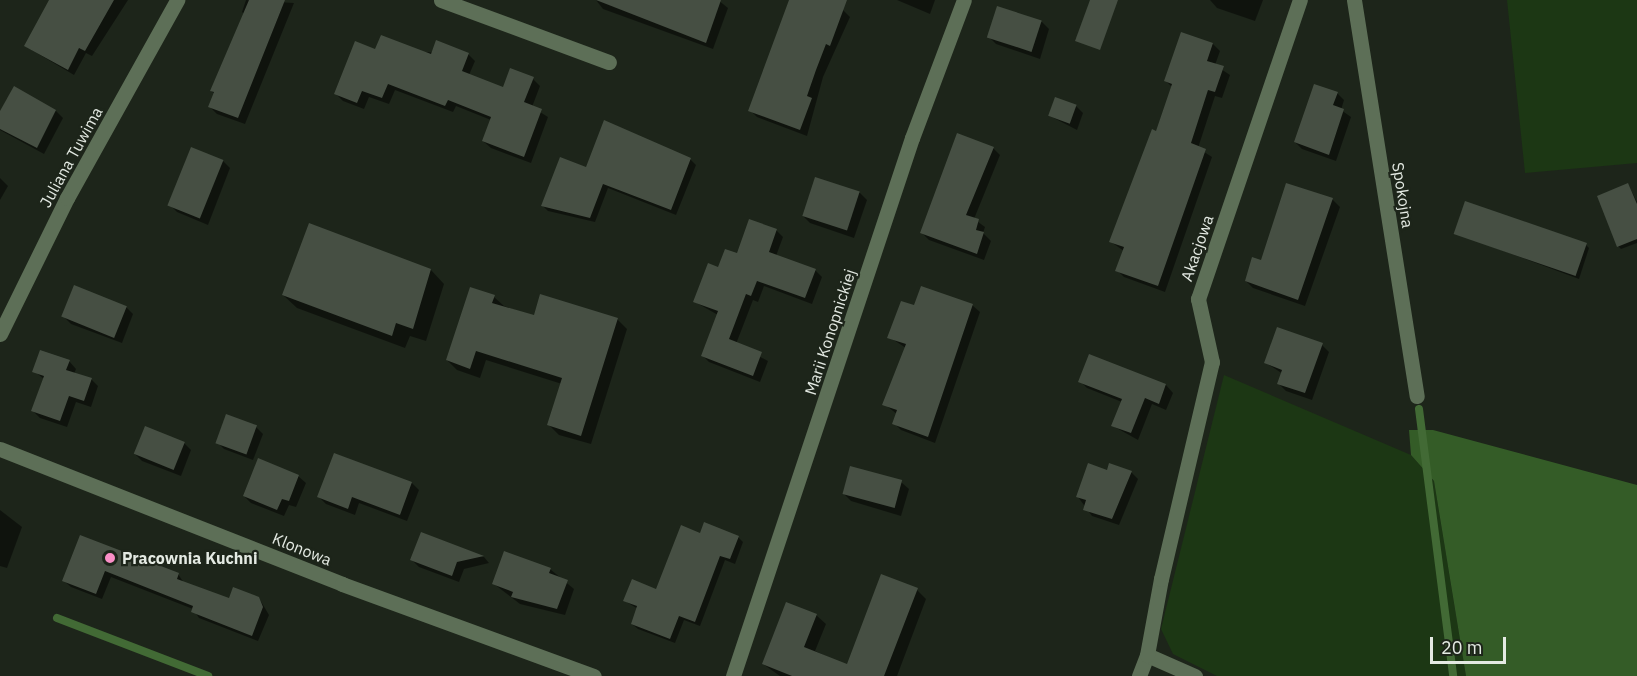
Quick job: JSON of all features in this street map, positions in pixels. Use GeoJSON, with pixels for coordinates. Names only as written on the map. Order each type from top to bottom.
{"type":"FeatureCollection","features":[{"type":"Feature","properties":{"kind":"street","name":"Juliana Tuwima"},"geometry":{"type":"LineString","coordinates":[[0,334],[75,183],[177,0]]}},
{"type":"Feature","properties":{"kind":"street"},"geometry":{"type":"LineString","coordinates":[[441,0],[609,62]]}},
{"type":"Feature","properties":{"kind":"street","name":"Marii Konopnickiej"},"geometry":{"type":"LineString","coordinates":[[733,676],[912,138],[964,0]]}},
{"type":"Feature","properties":{"kind":"street","name":"Akacjowa"},"geometry":{"type":"LineString","coordinates":[[1139,676],[1147,654],[1161,579],[1212,362],[1198,299],[1300,0]]}},
{"type":"Feature","properties":{"kind":"street","name":"Spokojna"},"geometry":{"type":"LineString","coordinates":[[1354,0],[1417,396]]}},
{"type":"Feature","properties":{"kind":"street","name":"Klonowa"},"geometry":{"type":"LineString","coordinates":[[0,449],[342,584],[594,676]]}},
{"type":"Feature","properties":{"kind":"street"},"geometry":{"type":"LineString","coordinates":[[1147,654],[1195,676]]}},
{"type":"Feature","properties":{"kind":"green space"},"geometry":{"type":"Polygon","coordinates":[[[1507,0],[1637,0],[1637,163],[1525,173],[1507,0]]]}},
{"type":"Feature","properties":{"kind":"green space"},"geometry":{"type":"Polygon","coordinates":[[[1224,375],[1411,455],[1434,481],[1466,676],[1217,676],[1173,654],[1161,629],[1224,375]]]}},
{"type":"Feature","properties":{"kind":"green space"},"geometry":{"type":"Polygon","coordinates":[[[1409,430],[1433,430],[1637,485],[1637,676],[1466,676],[1434,481],[1411,455],[1409,430]]]}},
{"type":"Feature","properties":{"kind":"building"},"geometry":{"type":"Polygon","coordinates":[[[49,0],[114,0],[85,51],[79,48],[68,70],[24,46],[49,0]]]}},
{"type":"Feature","properties":{"kind":"building"},"geometry":{"type":"Polygon","coordinates":[[[249,0],[285,0],[238,118],[208,107],[214,92],[210,91],[249,0]]]}},
{"type":"Feature","properties":{"kind":"building"},"geometry":{"type":"Polygon","coordinates":[[[596,0],[721,0],[706,43],[596,0]]]}},
{"type":"Feature","properties":{"kind":"building"},"geometry":{"type":"Polygon","coordinates":[[[789,0],[847,0],[830,46],[826,44],[816,70],[807,96],[812,98],[800,130],[748,111],[789,0]]]}},
{"type":"Feature","properties":{"kind":"building"},"geometry":{"type":"Polygon","coordinates":[[[1090,0],[1118,0],[1100,50],[1075,41],[1090,0]]]}},
{"type":"Feature","properties":{"kind":"building"},"geometry":{"type":"Polygon","coordinates":[[[997,6],[1042,21],[1032,52],[987,37],[997,6]]]}},
{"type":"Feature","properties":{"kind":"building"},"geometry":{"type":"Polygon","coordinates":[[[1181,32],[1213,43],[1207,61],[1224,66],[1215,92],[1208,90],[1191,143],[1206,149],[1158,286],[1115,271],[1124,247],[1109,242],[1152,129],[1156,131],[1172,84],[1164,81],[1181,32]]]}},
{"type":"Feature","properties":{"kind":"building"},"geometry":{"type":"Polygon","coordinates":[[[381,35],[431,54],[436,40],[469,53],[462,71],[503,87],[510,68],[534,77],[524,102],[542,109],[524,157],[482,141],[491,117],[448,100],[445,106],[388,84],[382,98],[362,91],[357,103],[334,94],[355,41],[375,49],[381,35]]]}},
{"type":"Feature","properties":{"kind":"building"},"geometry":{"type":"Polygon","coordinates":[[[1314,84],[1338,92],[1333,105],[1344,109],[1329,155],[1294,142],[1314,84]]]}},
{"type":"Feature","properties":{"kind":"building"},"geometry":{"type":"Polygon","coordinates":[[[14,86],[56,110],[37,148],[0,129],[0,111],[14,86]]]}},
{"type":"Feature","properties":{"kind":"building"},"geometry":{"type":"Polygon","coordinates":[[[1055,97],[1077,105],[1070,124],[1048,116],[1055,97]]]}},
{"type":"Feature","properties":{"kind":"building"},"geometry":{"type":"Polygon","coordinates":[[[604,120],[691,158],[671,210],[603,184],[590,218],[541,206],[560,157],[586,167],[604,120]]]}},
{"type":"Feature","properties":{"kind":"building"},"geometry":{"type":"Polygon","coordinates":[[[957,133],[994,147],[966,215],[979,219],[976,230],[984,232],[977,254],[920,233],[957,133]]]}},
{"type":"Feature","properties":{"kind":"building"},"geometry":{"type":"Polygon","coordinates":[[[191,147],[223,160],[200,219],[167,205],[191,147]]]}},
{"type":"Feature","properties":{"kind":"building"},"geometry":{"type":"Polygon","coordinates":[[[815,177],[860,192],[847,231],[802,216],[815,177]]]}},
{"type":"Feature","properties":{"kind":"building"},"geometry":{"type":"Polygon","coordinates":[[[1286,183],[1333,198],[1298,300],[1245,281],[1252,257],[1261,260],[1286,183]]]}},
{"type":"Feature","properties":{"kind":"building"},"geometry":{"type":"Polygon","coordinates":[[[1628,183],[1637,204],[1637,239],[1617,247],[1597,196],[1628,183]]]}},
{"type":"Feature","properties":{"kind":"building"},"geometry":{"type":"Polygon","coordinates":[[[1465,201],[1587,243],[1576,276],[1454,234],[1465,201]]]}},
{"type":"Feature","properties":{"kind":"building"},"geometry":{"type":"Polygon","coordinates":[[[749,219],[777,229],[769,252],[816,269],[805,298],[757,281],[751,296],[746,294],[729,339],[762,352],[753,376],[701,356],[718,311],[693,302],[708,263],[718,267],[725,249],[737,253],[749,219]]]}},
{"type":"Feature","properties":{"kind":"building"},"geometry":{"type":"Polygon","coordinates":[[[309,223],[431,269],[413,329],[396,323],[392,336],[282,295],[309,223]]]}},
{"type":"Feature","properties":{"kind":"building"},"geometry":{"type":"Polygon","coordinates":[[[74,285],[127,306],[114,338],[61,317],[74,285]]]}},
{"type":"Feature","properties":{"kind":"building"},"geometry":{"type":"Polygon","coordinates":[[[921,286],[973,304],[928,437],[892,424],[897,410],[882,405],[906,344],[887,338],[901,301],[914,305],[921,286]]]}},
{"type":"Feature","properties":{"kind":"building"},"geometry":{"type":"Polygon","coordinates":[[[470,287],[495,295],[492,303],[534,315],[540,294],[618,318],[581,436],[547,425],[562,378],[476,351],[470,369],[446,360],[470,287]]]}},
{"type":"Feature","properties":{"kind":"building"},"geometry":{"type":"Polygon","coordinates":[[[1277,327],[1323,343],[1305,393],[1277,384],[1282,370],[1264,363],[1277,327]]]}},
{"type":"Feature","properties":{"kind":"building"},"geometry":{"type":"Polygon","coordinates":[[[40,350],[70,360],[66,370],[92,378],[84,401],[69,396],[60,421],[31,411],[44,376],[32,372],[40,350]]]}},
{"type":"Feature","properties":{"kind":"building"},"geometry":{"type":"Polygon","coordinates":[[[1089,354],[1166,384],[1159,404],[1145,398],[1131,433],[1111,426],[1122,399],[1078,382],[1089,354]]]}},
{"type":"Feature","properties":{"kind":"building"},"geometry":{"type":"Polygon","coordinates":[[[226,414],[257,425],[246,454],[215,443],[226,414]]]}},
{"type":"Feature","properties":{"kind":"building"},"geometry":{"type":"Polygon","coordinates":[[[145,426],[185,442],[174,470],[134,454],[145,426]]]}},
{"type":"Feature","properties":{"kind":"building"},"geometry":{"type":"Polygon","coordinates":[[[334,453],[412,482],[400,515],[352,497],[348,509],[317,497],[334,453]]]}},
{"type":"Feature","properties":{"kind":"building"},"geometry":{"type":"Polygon","coordinates":[[[258,458],[299,475],[289,501],[282,499],[277,510],[243,496],[258,458]]]}},
{"type":"Feature","properties":{"kind":"building"},"geometry":{"type":"Polygon","coordinates":[[[1088,463],[1107,470],[1109,463],[1132,471],[1112,519],[1083,510],[1086,500],[1076,497],[1088,463]]]}},
{"type":"Feature","properties":{"kind":"building"},"geometry":{"type":"Polygon","coordinates":[[[850,466],[902,480],[895,508],[842,494],[850,466]]]}},
{"type":"Feature","properties":{"kind":"building"},"geometry":{"type":"Polygon","coordinates":[[[704,522],[739,536],[730,559],[720,556],[695,622],[679,616],[670,639],[631,624],[637,606],[623,601],[632,579],[656,589],[681,525],[700,533],[704,522]]]}},
{"type":"Feature","properties":{"kind":"building"},"geometry":{"type":"Polygon","coordinates":[[[421,532],[484,556],[457,562],[452,576],[410,560],[421,532]]]}},
{"type":"Feature","properties":{"kind":"building"},"geometry":{"type":"Polygon","coordinates":[[[80,535],[179,573],[177,579],[229,598],[233,587],[259,597],[263,607],[252,636],[191,612],[193,606],[105,571],[96,594],[62,581],[80,535]]]}},
{"type":"Feature","properties":{"kind":"building"},"geometry":{"type":"Polygon","coordinates":[[[504,551],[551,568],[549,573],[568,580],[557,609],[511,597],[513,592],[492,584],[504,551]]]}},
{"type":"Feature","properties":{"kind":"building"},"geometry":{"type":"Polygon","coordinates":[[[881,574],[918,588],[884,676],[792,676],[762,664],[786,602],[817,614],[804,647],[847,664],[881,574]]]}},
{"type":"Feature","properties":{"kind":"waterway"},"geometry":{"type":"LineString","coordinates":[[1419,409],[1453,676]]}},
{"type":"Feature","properties":{"kind":"waterway"},"geometry":{"type":"LineString","coordinates":[[57,618],[208,676]]}},
{"type":"Feature","properties":{"kind":"place","name":"Pracownia Kuchni"},"geometry":{"type":"Point","coordinates":[110,558]}}]}
